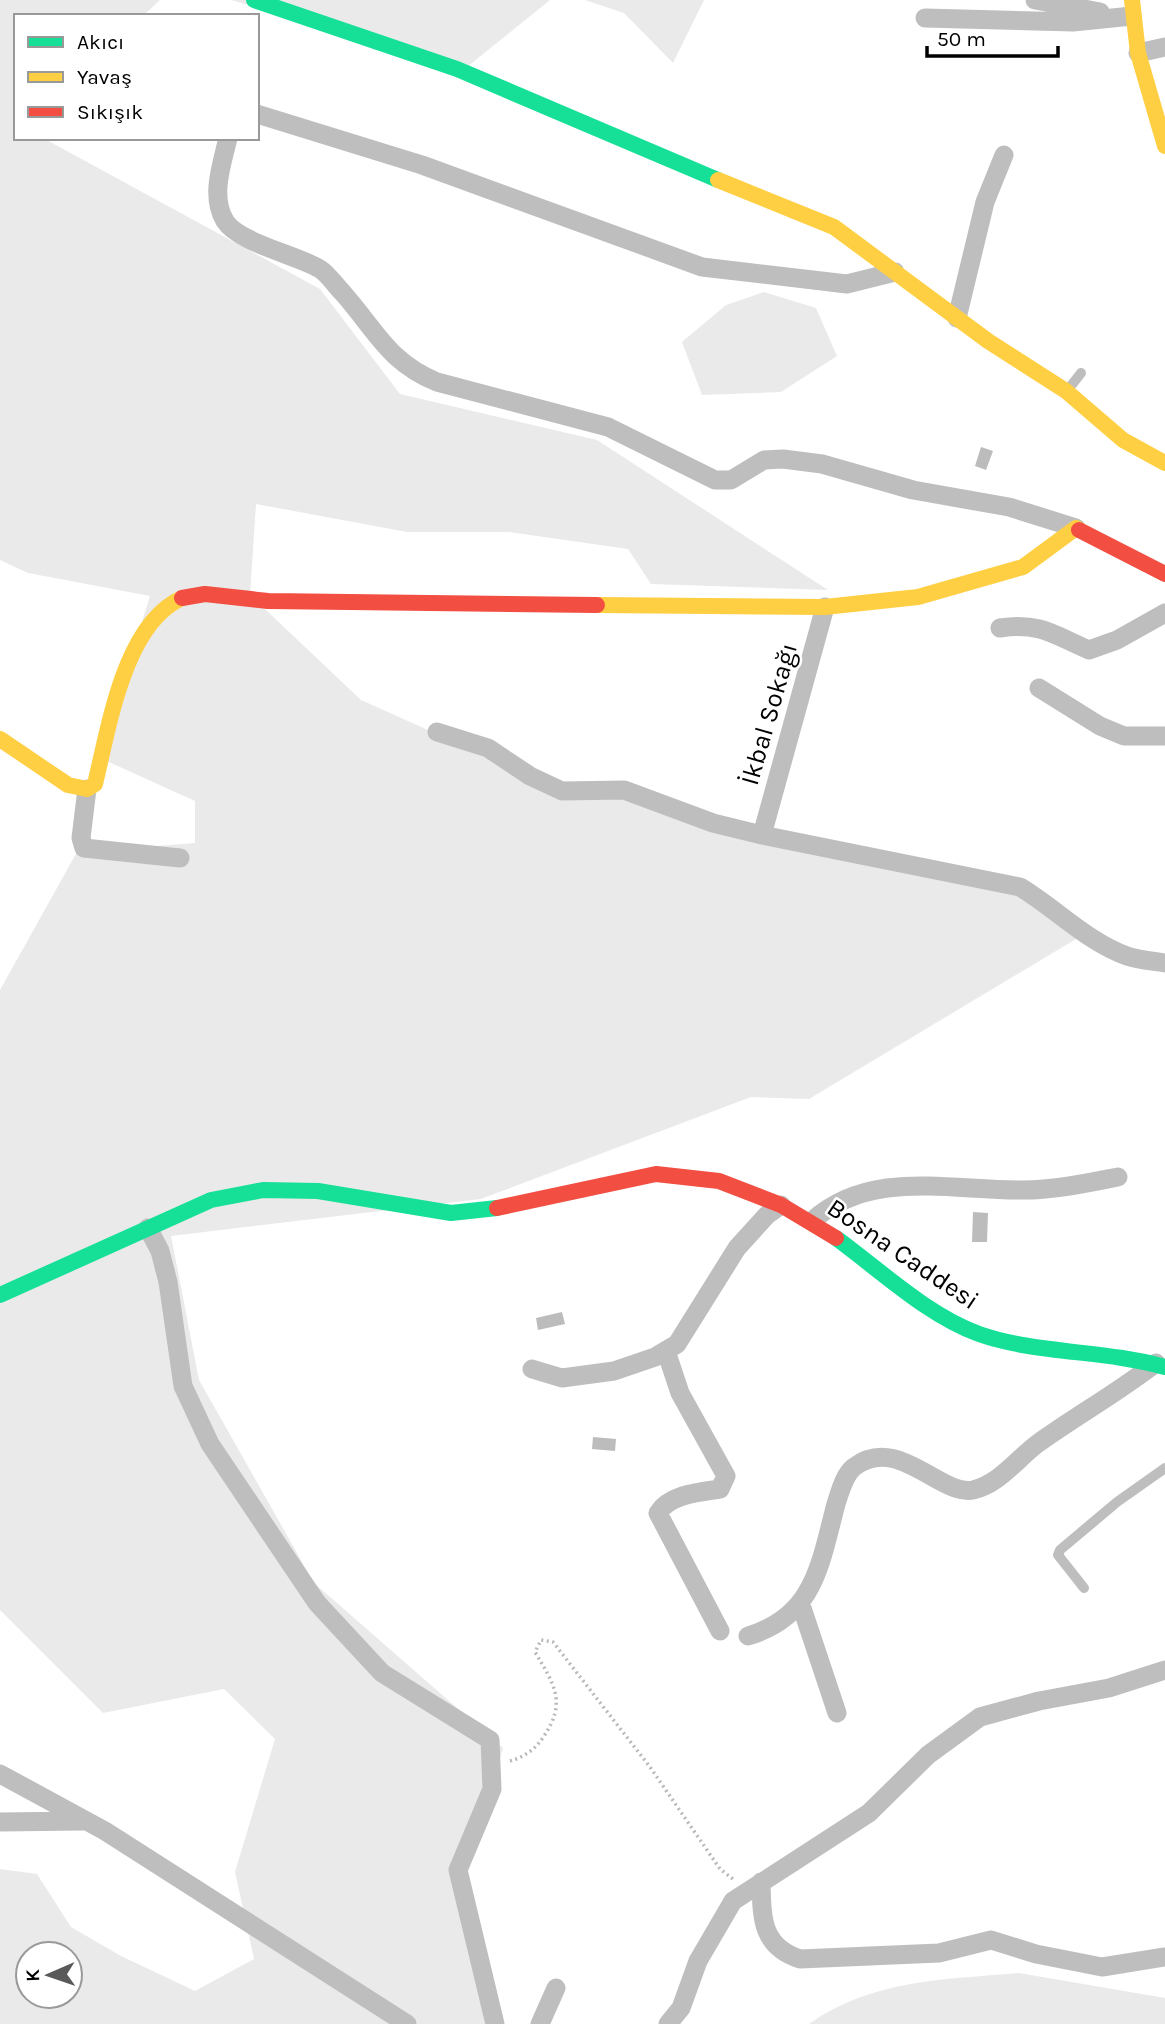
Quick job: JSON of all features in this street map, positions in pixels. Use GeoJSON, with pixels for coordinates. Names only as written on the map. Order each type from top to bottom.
{"type":"FeatureCollection","features":[{"type":"Feature","properties":{"kind":"street"},"geometry":{"type":"LineString","coordinates":[[1035,0],[1132,8]]}},
{"type":"Feature","properties":{"kind":"street"},"geometry":{"type":"LineString","coordinates":[[258,8],[457,69],[649,153],[834,228],[957,318],[1066,391],[1122,440],[1165,463]]}},
{"type":"Feature","properties":{"kind":"street"},"geometry":{"type":"LineString","coordinates":[[925,18],[1062,22],[1132,8]]}},
{"type":"Feature","properties":{"kind":"street"},"geometry":{"type":"LineString","coordinates":[[1132,8],[1138,53],[1165,146]]}},
{"type":"Feature","properties":{"kind":"street"},"geometry":{"type":"LineString","coordinates":[[1138,53],[1165,47]]}},
{"type":"Feature","properties":{"kind":"street"},"geometry":{"type":"LineString","coordinates":[[259,115],[435,169],[702,267],[848,284],[895,272]]}},
{"type":"Feature","properties":{"kind":"street"},"geometry":{"type":"LineString","coordinates":[[228,140],[218,187],[220,209],[227,224],[247,237],[322,270],[395,357],[411,372],[437,382],[608,427],[715,480],[731,480],[764,460],[783,459],[822,464],[913,490],[1009,507],[1076,528],[1165,574]]}},
{"type":"Feature","properties":{"kind":"street"},"geometry":{"type":"LineString","coordinates":[[957,318],[985,202],[1004,155]]}},
{"type":"Feature","properties":{"kind":"street"},"geometry":{"type":"LineString","coordinates":[[0,739],[68,785],[87,789],[94,784],[121,687],[137,645],[159,609],[188,594],[268,601],[825,607],[918,597],[1023,567],[1076,528]]}},
{"type":"Feature","properties":{"kind":"street","name":"İkbal Sokağı"},"geometry":{"type":"LineString","coordinates":[[762,835],[825,607]]}},
{"type":"Feature","properties":{"kind":"street"},"geometry":{"type":"LineString","coordinates":[[1000,628],[1025,624],[1047,630],[1089,650],[1117,640],[1165,613]]}},
{"type":"Feature","properties":{"kind":"street"},"geometry":{"type":"LineString","coordinates":[[1040,688],[1100,726],[1124,736],[1165,736]]}},
{"type":"Feature","properties":{"kind":"street"},"geometry":{"type":"LineString","coordinates":[[437,732],[488,748],[530,776],[562,791],[624,790],[713,823],[1020,887],[1055,909],[1091,938],[1127,957],[1165,963]]}},
{"type":"Feature","properties":{"kind":"street"},"geometry":{"type":"LineString","coordinates":[[87,789],[81,838],[84,848],[180,858]]}},
{"type":"Feature","properties":{"kind":"street","name":"Bosna Caddesi"},"geometry":{"type":"LineString","coordinates":[[0,1295],[211,1200],[263,1190],[318,1191],[451,1213],[517,1206],[656,1174],[719,1181],[781,1205],[812,1221],[895,1284],[954,1322],[977,1333],[1004,1341],[1092,1350],[1160,1365]]}},
{"type":"Feature","properties":{"kind":"street"},"geometry":{"type":"LineString","coordinates":[[812,1221],[824,1210],[846,1199],[901,1186],[1049,1189],[1118,1177]]}},
{"type":"Feature","properties":{"kind":"street"},"geometry":{"type":"LineString","coordinates":[[533,1369],[562,1378],[614,1371],[666,1351],[677,1344],[737,1248],[781,1205]]}},
{"type":"Feature","properties":{"kind":"street"},"geometry":{"type":"LineString","coordinates":[[148,1228],[160,1251],[168,1282],[183,1386],[210,1444],[317,1603],[382,1673],[490,1740],[492,1789],[458,1870],[495,2024]]}},
{"type":"Feature","properties":{"kind":"street"},"geometry":{"type":"LineString","coordinates":[[666,1351],[680,1393],[726,1476],[720,1489],[689,1494],[663,1506],[658,1513],[720,1631]]}},
{"type":"Feature","properties":{"kind":"street"},"geometry":{"type":"LineString","coordinates":[[748,1636],[769,1630],[801,1605],[814,1580],[841,1486],[853,1467],[868,1460],[885,1458],[909,1463],[961,1491],[976,1489],[994,1480],[1038,1444],[1160,1365]]}},
{"type":"Feature","properties":{"kind":"street"},"geometry":{"type":"LineString","coordinates":[[801,1605],[837,1713]]}},
{"type":"Feature","properties":{"kind":"street"},"geometry":{"type":"LineString","coordinates":[[668,2024],[681,2008],[698,1961],[733,1901],[869,1813],[928,1755],[980,1717],[1039,1701],[1109,1688],[1165,1670]]}},
{"type":"Feature","properties":{"kind":"street"},"geometry":{"type":"LineString","coordinates":[[0,1774],[85,1821],[407,2024]]}},
{"type":"Feature","properties":{"kind":"street"},"geometry":{"type":"LineString","coordinates":[[0,1822],[85,1821]]}},
{"type":"Feature","properties":{"kind":"street"},"geometry":{"type":"LineString","coordinates":[[755,1886],[762,1919],[772,1942],[781,1952],[800,1959],[939,1953],[991,1940],[1036,1954],[1102,1967],[1165,1957]]}},
{"type":"Feature","properties":{"kind":"street"},"geometry":{"type":"LineString","coordinates":[[540,2024],[556,1988]]}},
{"type":"Feature","properties":{"kind":"lane"},"geometry":{"type":"LineString","coordinates":[[1066,391],[1081,373]]}},
{"type":"Feature","properties":{"kind":"lane"},"geometry":{"type":"LineString","coordinates":[[1084,1588],[1058,1555],[1060,1550],[1116,1502],[1165,1468]]}},
{"type":"Feature","properties":{"kind":"path"},"geometry":{"type":"LineString","coordinates":[[503,1763],[520,1758],[538,1746],[554,1723],[558,1705],[555,1688],[535,1652],[541,1640],[553,1642],[635,1746],[720,1869],[755,1886]]}},
{"type":"Feature","properties":{"kind":"shaded area"},"geometry":{"type":"Polygon","coordinates":[[[0,0],[160,0],[145,14],[14,14],[14,140],[47,140],[320,289],[400,394],[597,440],[828,590],[651,584],[628,549],[509,532],[407,532],[256,504],[250,595],[361,700],[542,781],[1011,889],[1086,933],[809,1099],[751,1097],[481,1199],[171,1236],[199,1380],[314,1583],[503,1748],[464,1877],[497,2024],[0,2024],[0,1869],[37,1874],[71,1927],[121,1956],[195,1991],[254,1959],[235,1872],[275,1739],[224,1689],[103,1713],[0,1610],[0,990],[77,852],[195,843],[195,801],[100,758],[150,596],[28,573],[0,560],[0,0]]]}},
{"type":"Feature","properties":{"kind":"shaded area"},"geometry":{"type":"Polygon","coordinates":[[[231,0],[550,0],[467,67],[231,0]]]}},
{"type":"Feature","properties":{"kind":"shaded area"},"geometry":{"type":"Polygon","coordinates":[[[585,0],[704,0],[673,63],[624,13],[585,0]]]}},
{"type":"Feature","properties":{"kind":"shaded area"},"geometry":{"type":"Polygon","coordinates":[[[764,292],[816,308],[837,356],[781,392],[702,395],[682,342],[726,305],[764,292]]]}},
{"type":"Feature","properties":{"kind":"shaded area"},"geometry":{"type":"Polygon","coordinates":[[[981,447],[993,451],[986,470],[975,466],[981,447]]]}},
{"type":"Feature","properties":{"kind":"shaded area"},"geometry":{"type":"Polygon","coordinates":[[[973,1212],[988,1213],[987,1242],[972,1242],[973,1212]]]}},
{"type":"Feature","properties":{"kind":"shaded area"},"geometry":{"type":"Polygon","coordinates":[[[562,1312],[565,1324],[538,1330],[536,1318],[562,1312]]]}},
{"type":"Feature","properties":{"kind":"shaded area"},"geometry":{"type":"Polygon","coordinates":[[[593,1437],[616,1439],[615,1451],[592,1449],[593,1437]]]}},
{"type":"Feature","properties":{"kind":"shaded area"},"geometry":{"type":"Polygon","coordinates":[[[1019,1973],[1165,1998],[1165,2024],[809,2024],[833,2009],[884,1990],[936,1980],[1019,1973]]]}},
{"type":"Feature","properties":{"kind":"traffic: fast"},"geometry":{"type":"LineString","coordinates":[[254,0],[457,69],[718,180]]}},
{"type":"Feature","properties":{"kind":"traffic: fast"},"geometry":{"type":"LineString","coordinates":[[0,1295],[211,1200],[263,1190],[318,1191],[451,1213],[497,1208]]}},
{"type":"Feature","properties":{"kind":"traffic: fast"},"geometry":{"type":"LineString","coordinates":[[836,1238],[923,1304],[979,1334],[1024,1345],[1119,1357],[1165,1367]]}},
{"type":"Feature","properties":{"kind":"traffic: slow"},"geometry":{"type":"LineString","coordinates":[[1132,0],[1138,53],[1165,146]]}},
{"type":"Feature","properties":{"kind":"traffic: slow"},"geometry":{"type":"LineString","coordinates":[[718,180],[834,227],[988,341],[1066,391],[1123,440],[1165,463]]}},
{"type":"Feature","properties":{"kind":"traffic: slow"},"geometry":{"type":"LineString","coordinates":[[597,605],[825,607],[918,597],[1023,567],[1076,528],[1079,530]]}},
{"type":"Feature","properties":{"kind":"traffic: slow"},"geometry":{"type":"LineString","coordinates":[[0,739],[68,785],[87,789],[95,784],[113,707],[133,653],[146,630],[162,611],[182,598]]}},
{"type":"Feature","properties":{"kind":"traffic: jam"},"geometry":{"type":"LineString","coordinates":[[1079,530],[1165,574]]}},
{"type":"Feature","properties":{"kind":"traffic: jam"},"geometry":{"type":"LineString","coordinates":[[182,598],[205,594],[268,601],[597,605]]}},
{"type":"Feature","properties":{"kind":"traffic: jam"},"geometry":{"type":"LineString","coordinates":[[497,1208],[656,1174],[719,1181],[781,1205],[836,1238]]}}]}
